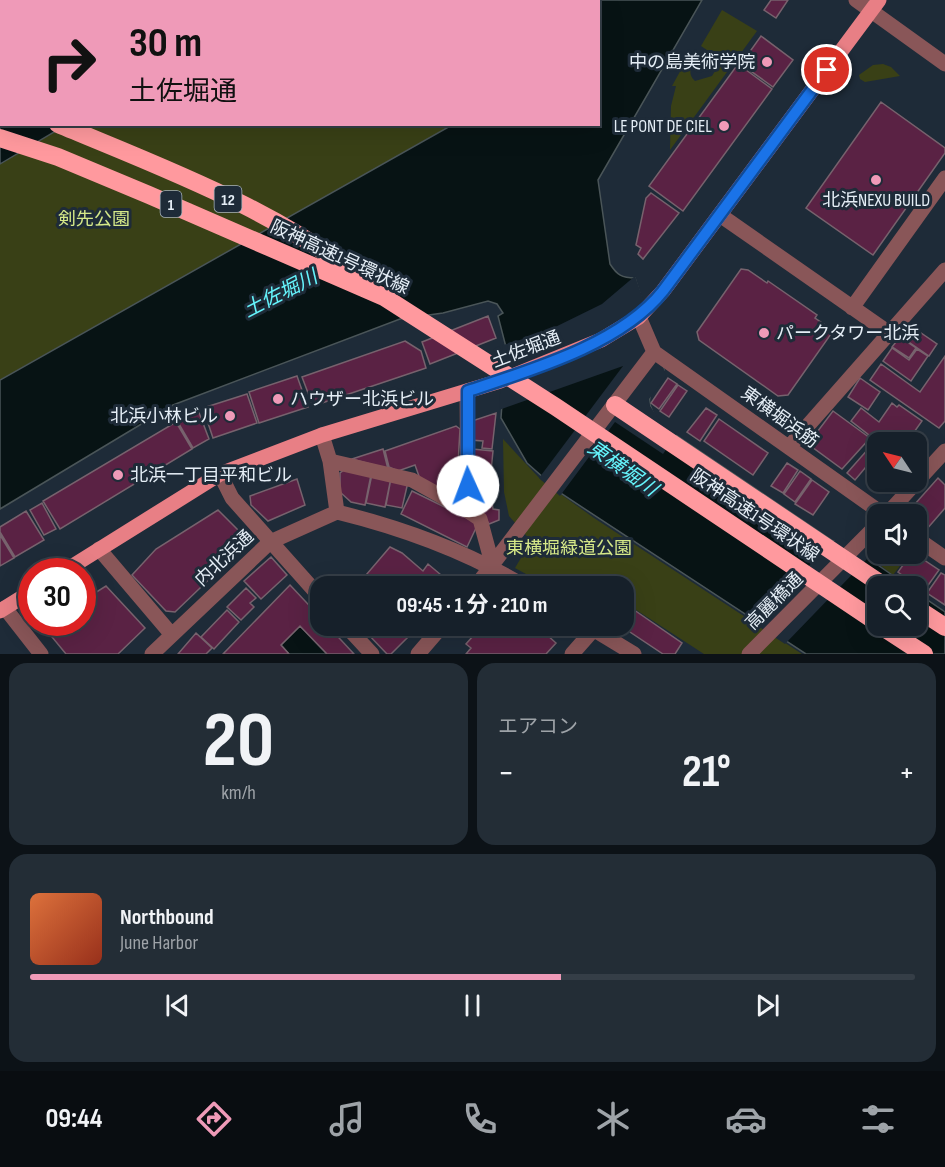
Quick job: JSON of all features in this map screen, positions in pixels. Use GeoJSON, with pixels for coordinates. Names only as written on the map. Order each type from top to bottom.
{"type":"FeatureCollection","features":[{"type":"Feature","properties":{"kind":"highway","name":"12"},"geometry":{"type":"LineString","coordinates":[[63,126],[175,174],[291,231],[344,263],[384,297]]}},
{"type":"Feature","properties":{"kind":"highway","name":"阪神高速1号環状線"},"geometry":{"type":"LineString","coordinates":[[0,138],[58,157],[129,186],[384,297],[500,370],[867,616]]}},
{"type":"Feature","properties":{"kind":"highway"},"geometry":{"type":"LineString","coordinates":[[615,405],[849,553],[873,576]]}},
{"type":"Feature","properties":{"kind":"highway"},"geometry":{"type":"LineString","coordinates":[[927,615],[945,627]]}},
{"type":"Feature","properties":{"kind":"highway"},"geometry":{"type":"LineString","coordinates":[[896,636],[924,654]]}},
{"type":"Feature","properties":{"kind":"main road","name":"土佐堀通"},"geometry":{"type":"LineString","coordinates":[[85,558],[220,474],[322,435],[500,381],[601,340],[639,317],[657,298],[720,215],[875,5]]}},
{"type":"Feature","properties":{"kind":"main road"},"geometry":{"type":"LineString","coordinates":[[2,610],[18,600]]}},
{"type":"Feature","properties":{"kind":"street"},"geometry":{"type":"LineString","coordinates":[[856,0],[875,5],[945,64]]}},
{"type":"Feature","properties":{"kind":"street"},"geometry":{"type":"LineString","coordinates":[[852,308],[945,178]]}},
{"type":"Feature","properties":{"kind":"street"},"geometry":{"type":"LineString","coordinates":[[720,215],[889,333]]}},
{"type":"Feature","properties":{"kind":"street"},"geometry":{"type":"LineString","coordinates":[[789,447],[945,270]]}},
{"type":"Feature","properties":{"kind":"street"},"geometry":{"type":"LineString","coordinates":[[485,576],[636,376],[657,353],[639,317]]}},
{"type":"Feature","properties":{"kind":"street","name":"東横堀浜筋"},"geometry":{"type":"LineString","coordinates":[[657,353],[871,504]]}},
{"type":"Feature","properties":{"kind":"street"},"geometry":{"type":"LineString","coordinates":[[468,391],[468,511]]}},
{"type":"Feature","properties":{"kind":"street"},"geometry":{"type":"LineString","coordinates":[[322,435],[330,461],[337,512],[390,525],[493,567],[508,576]]}},
{"type":"Feature","properties":{"kind":"street"},"geometry":{"type":"LineString","coordinates":[[895,504],[945,452]]}},
{"type":"Feature","properties":{"kind":"street"},"geometry":{"type":"LineString","coordinates":[[330,461],[412,480],[468,511],[480,519],[493,567]]}},
{"type":"Feature","properties":{"kind":"street"},"geometry":{"type":"LineString","coordinates":[[220,474],[232,498],[310,586]]}},
{"type":"Feature","properties":{"kind":"street","name":"内北浜通"},"geometry":{"type":"LineString","coordinates":[[152,654],[270,542],[337,512]]}},
{"type":"Feature","properties":{"kind":"street","name":"高麗橋通"},"geometry":{"type":"LineString","coordinates":[[749,654],[867,535]]}},
{"type":"Feature","properties":{"kind":"street"},"geometry":{"type":"LineString","coordinates":[[927,546],[945,558]]}},
{"type":"Feature","properties":{"kind":"street"},"geometry":{"type":"LineString","coordinates":[[99,549],[172,635]]}},
{"type":"Feature","properties":{"kind":"street"},"geometry":{"type":"LineString","coordinates":[[2,610],[41,654]]}},
{"type":"Feature","properties":{"kind":"street"},"geometry":{"type":"LineString","coordinates":[[355,636],[372,654]]}},
{"type":"Feature","properties":{"kind":"street"},"geometry":{"type":"LineString","coordinates":[[418,654],[433,636]]}},
{"type":"Feature","properties":{"kind":"street"},"geometry":{"type":"LineString","coordinates":[[572,654],[585,636]]}},
{"type":"Feature","properties":{"kind":"street"},"geometry":{"type":"LineString","coordinates":[[605,636],[634,654]]}},
{"type":"Feature","properties":{"kind":"green space"},"geometry":{"type":"Polygon","coordinates":[[[722,10],[757,31],[670,150],[671,106],[676,86],[672,86],[688,57],[694,61],[690,72],[695,81],[712,76],[722,60],[701,46],[722,10]]]}},
{"type":"Feature","properties":{"kind":"green space"},"geometry":{"type":"Polygon","coordinates":[[[883,64],[891,67],[900,76],[865,82],[860,79],[859,75],[873,65],[883,64]]]}},
{"type":"Feature","properties":{"kind":"green space","name":"剣先公園"},"geometry":{"type":"Polygon","coordinates":[[[64,126],[450,126],[0,380],[0,164],[64,126]]]}},
{"type":"Feature","properties":{"kind":"green space","name":"東横堀緑道公園"},"geometry":{"type":"Polygon","coordinates":[[[503,439],[541,480],[594,518],[802,654],[704,654],[634,608],[634,576],[530,576],[515,568],[531,541],[509,516],[504,492],[503,439]]]}},
{"type":"Feature","properties":{"kind":"green space"},"geometry":{"type":"Polygon","coordinates":[[[879,564],[901,564],[893,575],[879,564]]]}},
{"type":"Feature","properties":{"kind":"water"},"geometry":{"type":"Polygon","coordinates":[[[600,0],[702,0],[598,180],[610,264],[620,275],[635,278],[664,370],[651,392],[651,409],[661,425],[833,541],[843,541],[867,558],[867,564],[876,564],[894,576],[867,576],[867,636],[927,636],[927,600],[945,612],[945,654],[806,654],[562,494],[527,463],[501,418],[506,347],[498,316],[503,313],[497,304],[488,301],[443,313],[400,319],[173,405],[0,509],[0,380],[450,126],[600,126],[600,0]]]}},
{"type":"Feature","properties":{"kind":"water"},"geometry":{"type":"Polygon","coordinates":[[[0,126],[64,126],[0,164],[0,126]]]}},
{"type":"Feature","properties":{"kind":"water"},"geometry":{"type":"Polygon","coordinates":[[[300,626],[327,654],[289,654],[281,645],[300,626]]]}},
{"type":"Feature","properties":{"kind":"pier"},"geometry":{"type":"Polygon","coordinates":[[[635,276],[658,342],[656,345],[666,376],[649,399],[650,406],[662,424],[677,434],[663,454],[615,422],[560,496],[539,478],[623,366],[499,410],[503,345],[543,333],[602,304],[635,276]]]}},
{"type":"Feature","properties":{"kind":"pier"},"geometry":{"type":"Polygon","coordinates":[[[837,538],[842,538],[867,556],[867,559],[785,644],[752,622],[837,538]]]}},
{"type":"Feature","properties":{"kind":"building"},"geometry":{"type":"Polygon","coordinates":[[[771,0],[788,0],[776,18],[764,10],[771,0]]]}},
{"type":"Feature","properties":{"kind":"building","name":"中の島美術学院"},"geometry":{"type":"Polygon","coordinates":[[[761,36],[793,60],[773,87],[741,64],[761,36]]]}},
{"type":"Feature","properties":{"kind":"building"},"geometry":{"type":"Polygon","coordinates":[[[738,64],[772,89],[683,211],[649,186],[738,64]]]}},
{"type":"Feature","properties":{"kind":"building","name":"北浜NEXU BUILD"},"geometry":{"type":"Polygon","coordinates":[[[881,102],[945,148],[945,153],[873,255],[806,208],[881,102]]]}},
{"type":"Feature","properties":{"kind":"building"},"geometry":{"type":"Polygon","coordinates":[[[651,193],[679,213],[643,259],[638,254],[641,248],[636,245],[646,198],[651,193]]]}},
{"type":"Feature","properties":{"kind":"building","name":"パークタワー北浜"},"geometry":{"type":"Polygon","coordinates":[[[741,269],[748,270],[767,283],[768,281],[817,315],[815,318],[828,327],[831,334],[788,395],[778,396],[699,340],[697,332],[741,269]]]}},
{"type":"Feature","properties":{"kind":"building"},"geometry":{"type":"Polygon","coordinates":[[[488,316],[496,338],[430,364],[422,342],[488,316]]]}},
{"type":"Feature","properties":{"kind":"building"},"geometry":{"type":"Polygon","coordinates":[[[908,324],[937,344],[929,356],[900,336],[908,324]]]}},
{"type":"Feature","properties":{"kind":"building"},"geometry":{"type":"Polygon","coordinates":[[[900,337],[916,348],[909,358],[892,347],[900,337]]]}},
{"type":"Feature","properties":{"kind":"building"},"geometry":{"type":"Polygon","coordinates":[[[405,341],[421,351],[426,368],[313,406],[302,377],[405,341]]]}},
{"type":"Feature","properties":{"kind":"building"},"geometry":{"type":"Polygon","coordinates":[[[892,348],[909,360],[917,349],[928,356],[911,381],[883,361],[892,348]]]}},
{"type":"Feature","properties":{"kind":"building"},"geometry":{"type":"Polygon","coordinates":[[[945,356],[945,421],[939,428],[870,380],[881,364],[920,392],[945,356]]]}},
{"type":"Feature","properties":{"kind":"building","name":"ハウザー北浜ビル"},"geometry":{"type":"Polygon","coordinates":[[[297,376],[308,407],[259,423],[249,392],[297,376]]]}},
{"type":"Feature","properties":{"kind":"building"},"geometry":{"type":"Polygon","coordinates":[[[668,378],[677,384],[659,409],[651,403],[668,378]]]}},
{"type":"Feature","properties":{"kind":"building"},"geometry":{"type":"Polygon","coordinates":[[[860,378],[880,392],[868,410],[848,397],[860,378]]]}},
{"type":"Feature","properties":{"kind":"building"},"geometry":{"type":"Polygon","coordinates":[[[678,385],[687,391],[669,417],[660,411],[678,385]]]}},
{"type":"Feature","properties":{"kind":"building","name":"北浜小林ビル"},"geometry":{"type":"Polygon","coordinates":[[[247,394],[257,423],[213,438],[203,408],[247,394]]]}},
{"type":"Feature","properties":{"kind":"building"},"geometry":{"type":"Polygon","coordinates":[[[892,403],[897,407],[899,405],[922,421],[914,432],[867,434],[851,421],[861,408],[879,422],[892,403]]]}},
{"type":"Feature","properties":{"kind":"building"},"geometry":{"type":"Polygon","coordinates":[[[706,408],[717,415],[700,441],[687,432],[706,408]]]}},
{"type":"Feature","properties":{"kind":"building"},"geometry":{"type":"Polygon","coordinates":[[[198,410],[209,439],[193,448],[176,419],[198,410]]]}},
{"type":"Feature","properties":{"kind":"building"},"geometry":{"type":"Polygon","coordinates":[[[833,411],[867,436],[867,441],[842,469],[808,444],[833,411]]]}},
{"type":"Feature","properties":{"kind":"building"},"geometry":{"type":"Polygon","coordinates":[[[496,413],[492,449],[482,448],[483,441],[470,440],[472,421],[496,413]]]}},
{"type":"Feature","properties":{"kind":"building"},"geometry":{"type":"Polygon","coordinates":[[[719,419],[768,453],[753,475],[704,441],[719,419]]]}},
{"type":"Feature","properties":{"kind":"building","name":"北浜一丁目平和ビル"},"geometry":{"type":"Polygon","coordinates":[[[176,422],[192,449],[60,529],[43,501],[176,422]]]}},
{"type":"Feature","properties":{"kind":"building"},"geometry":{"type":"Polygon","coordinates":[[[456,426],[460,429],[457,482],[434,488],[420,479],[415,465],[398,471],[389,467],[385,451],[456,426]]]}},
{"type":"Feature","properties":{"kind":"building"},"geometry":{"type":"Polygon","coordinates":[[[383,449],[388,469],[352,459],[383,449]]]}},
{"type":"Feature","properties":{"kind":"building"},"geometry":{"type":"Polygon","coordinates":[[[472,449],[493,451],[490,481],[469,480],[472,449]]]}},
{"type":"Feature","properties":{"kind":"building"},"geometry":{"type":"Polygon","coordinates":[[[867,450],[867,466],[855,480],[847,473],[867,450]]]}},
{"type":"Feature","properties":{"kind":"building"},"geometry":{"type":"Polygon","coordinates":[[[787,463],[798,470],[783,493],[771,486],[787,463]]]}},
{"type":"Feature","properties":{"kind":"building"},"geometry":{"type":"Polygon","coordinates":[[[347,468],[371,475],[365,505],[351,502],[340,492],[340,473],[347,468]]]}},
{"type":"Feature","properties":{"kind":"building"},"geometry":{"type":"Polygon","coordinates":[[[800,471],[811,479],[795,502],[784,494],[800,471]]]}},
{"type":"Feature","properties":{"kind":"building"},"geometry":{"type":"Polygon","coordinates":[[[372,474],[391,478],[385,507],[366,503],[372,474]]]}},
{"type":"Feature","properties":{"kind":"building"},"geometry":{"type":"Polygon","coordinates":[[[391,478],[408,482],[402,508],[386,505],[391,478]]]}},
{"type":"Feature","properties":{"kind":"building"},"geometry":{"type":"Polygon","coordinates":[[[938,478],[945,485],[945,508],[927,529],[927,504],[915,504],[938,478]]]}},
{"type":"Feature","properties":{"kind":"building"},"geometry":{"type":"Polygon","coordinates":[[[297,479],[305,505],[268,521],[251,505],[250,496],[297,479]]]}},
{"type":"Feature","properties":{"kind":"building"},"geometry":{"type":"Polygon","coordinates":[[[812,480],[829,492],[813,515],[795,504],[812,480]]]}},
{"type":"Feature","properties":{"kind":"building"},"geometry":{"type":"Polygon","coordinates":[[[475,483],[491,483],[492,494],[477,498],[475,483]]]}},
{"type":"Feature","properties":{"kind":"building"},"geometry":{"type":"Polygon","coordinates":[[[412,491],[475,522],[476,528],[467,547],[401,514],[412,491]]]}},
{"type":"Feature","properties":{"kind":"building"},"geometry":{"type":"Polygon","coordinates":[[[491,495],[493,509],[499,510],[499,520],[489,524],[480,510],[476,510],[474,500],[491,495]]]}},
{"type":"Feature","properties":{"kind":"building"},"geometry":{"type":"Polygon","coordinates":[[[42,503],[56,529],[44,535],[30,510],[42,503]]]}},
{"type":"Feature","properties":{"kind":"building"},"geometry":{"type":"Polygon","coordinates":[[[218,510],[249,541],[175,612],[166,611],[132,575],[156,549],[218,510]]]}},
{"type":"Feature","properties":{"kind":"building"},"geometry":{"type":"Polygon","coordinates":[[[26,511],[44,540],[15,557],[0,532],[0,527],[26,511]]]}},
{"type":"Feature","properties":{"kind":"building"},"geometry":{"type":"Polygon","coordinates":[[[0,535],[14,558],[0,566],[0,535]]]}},
{"type":"Feature","properties":{"kind":"building"},"geometry":{"type":"Polygon","coordinates":[[[390,547],[402,553],[423,571],[428,564],[442,576],[365,576],[390,547]]]}},
{"type":"Feature","properties":{"kind":"building"},"geometry":{"type":"Polygon","coordinates":[[[271,557],[287,575],[261,599],[244,581],[271,557]]]}},
{"type":"Feature","properties":{"kind":"building"},"geometry":{"type":"Polygon","coordinates":[[[927,562],[939,570],[927,587],[927,576],[903,576],[898,572],[904,564],[927,564],[927,562]]]}},
{"type":"Feature","properties":{"kind":"building"},"geometry":{"type":"Polygon","coordinates":[[[941,573],[945,575],[945,605],[927,593],[941,573]]]}},
{"type":"Feature","properties":{"kind":"building"},"geometry":{"type":"Polygon","coordinates":[[[290,585],[310,606],[310,636],[337,636],[354,654],[327,654],[300,626],[281,645],[289,654],[223,654],[290,585]]]}},
{"type":"Feature","properties":{"kind":"building"},"geometry":{"type":"Polygon","coordinates":[[[106,586],[145,628],[118,654],[66,654],[51,636],[96,636],[96,592],[106,586]]]}},
{"type":"Feature","properties":{"kind":"building"},"geometry":{"type":"Polygon","coordinates":[[[246,588],[256,598],[250,603],[254,607],[241,620],[227,607],[246,588]]]}},
{"type":"Feature","properties":{"kind":"building"},"geometry":{"type":"Polygon","coordinates":[[[227,610],[239,622],[214,649],[201,637],[227,610]]]}},
{"type":"Feature","properties":{"kind":"building"},"geometry":{"type":"Polygon","coordinates":[[[634,610],[682,643],[675,654],[663,654],[634,635],[634,610]]]}},
{"type":"Feature","properties":{"kind":"building"},"geometry":{"type":"Polygon","coordinates":[[[196,633],[212,648],[206,654],[178,654],[196,633]]]}},
{"type":"Feature","properties":{"kind":"building"},"geometry":{"type":"Polygon","coordinates":[[[370,636],[405,636],[407,638],[391,654],[387,654],[370,636]]]}},
{"type":"Feature","properties":{"kind":"building"},"geometry":{"type":"Polygon","coordinates":[[[473,636],[548,636],[556,643],[546,654],[466,654],[471,648],[466,644],[473,636]]]}},
{"type":"Feature","properties":{"kind":"place","name":"中の島美術学院"},"geometry":{"type":"Point","coordinates":[767,62]}},
{"type":"Feature","properties":{"kind":"place","name":"LE PONT DE CIEL"},"geometry":{"type":"Point","coordinates":[724,126]}},
{"type":"Feature","properties":{"kind":"place","name":"北浜NEXU BUILD"},"geometry":{"type":"Point","coordinates":[876,180]}},
{"type":"Feature","properties":{"kind":"place","name":"パークタワー北浜"},"geometry":{"type":"Point","coordinates":[764,333]}},
{"type":"Feature","properties":{"kind":"place","name":"ハウザー北浜ビル"},"geometry":{"type":"Point","coordinates":[278,399]}},
{"type":"Feature","properties":{"kind":"place","name":"北浜小林ビル"},"geometry":{"type":"Point","coordinates":[230,416]}},
{"type":"Feature","properties":{"kind":"place","name":"北浜一丁目平和ビル"},"geometry":{"type":"Point","coordinates":[118,475]}},
{"type":"Feature","properties":{"kind":"route"},"geometry":{"type":"LineString","coordinates":[[468,486],[466,470],[468,391],[500,381],[601,340],[639,317],[663,291],[827,70]]}},
{"type":"Feature","properties":{"kind":"water label","name":"土佐堀川"},"geometry":{"type":"Point","coordinates":[280,293]}},
{"type":"Feature","properties":{"kind":"water label","name":"東横堀川"},"geometry":{"type":"Point","coordinates":[623,468]}}]}
